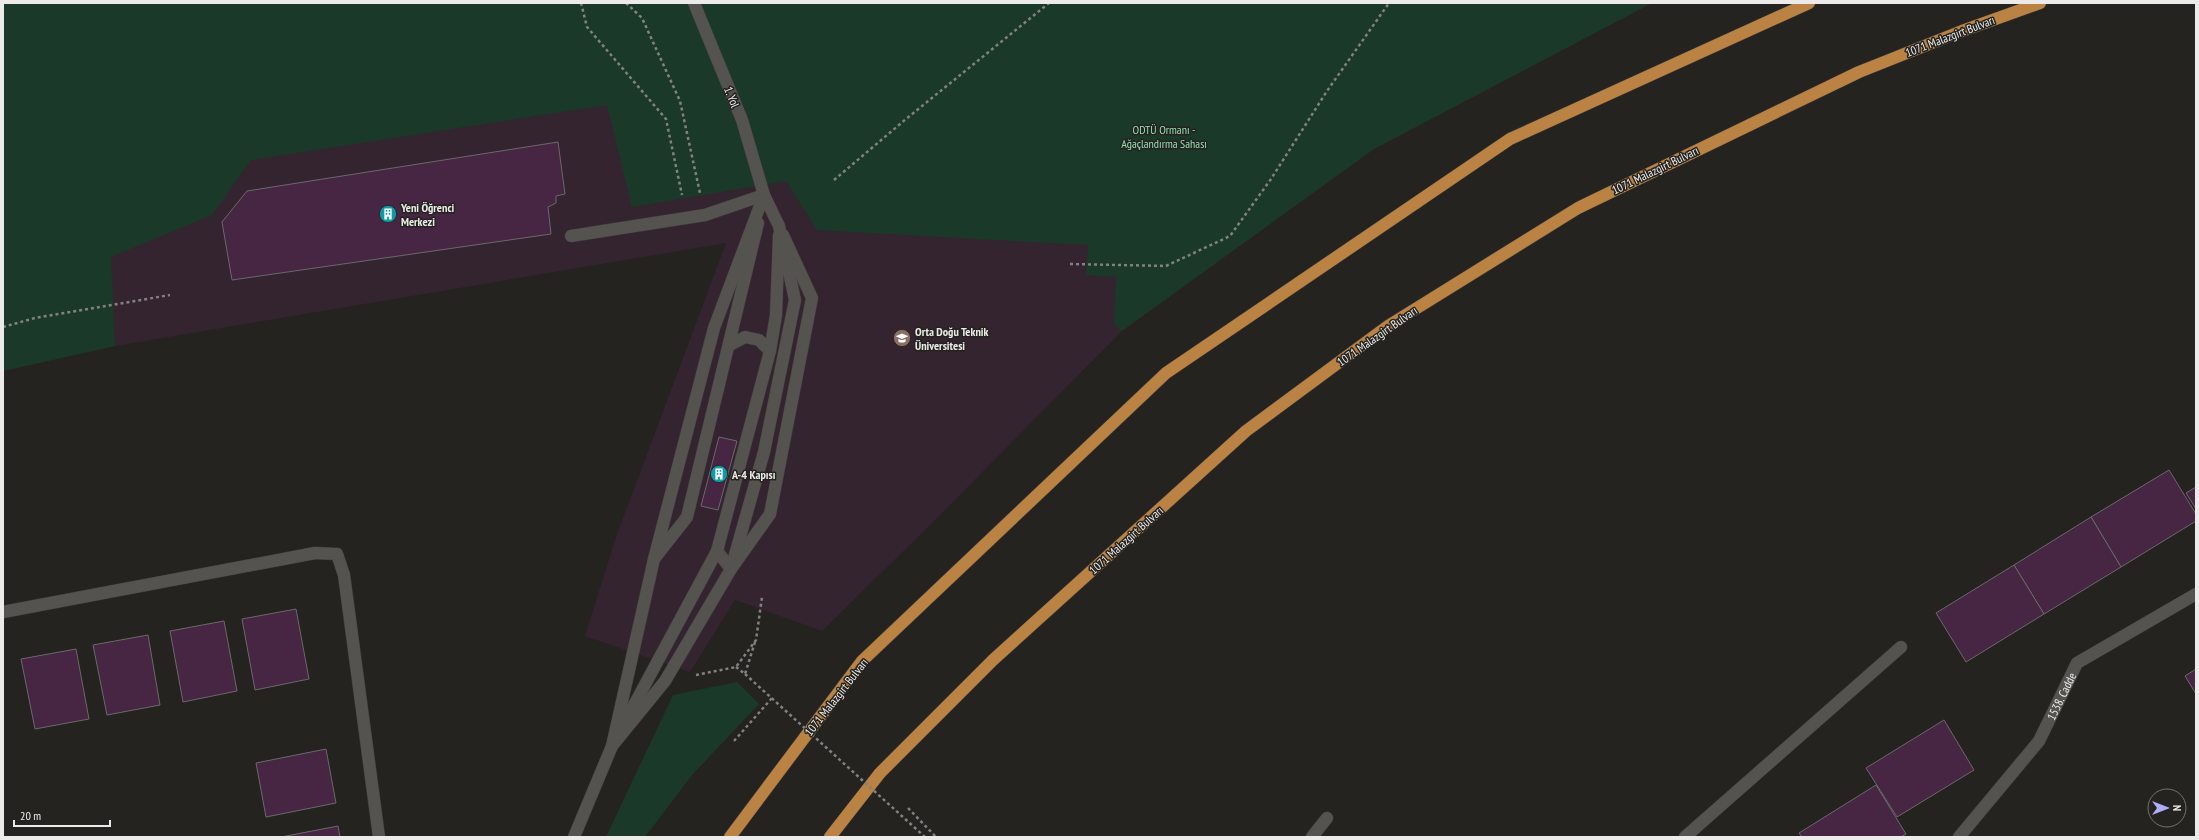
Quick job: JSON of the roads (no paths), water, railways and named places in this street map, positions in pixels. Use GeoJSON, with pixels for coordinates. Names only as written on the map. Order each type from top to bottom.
{"type":"FeatureCollection","features":[{"type":"Feature","properties":{"kind":"main road","name":"1071 Malazgirt Bulvarı"},"geometry":{"type":"LineString","coordinates":[[730,837],[862,661],[1166,373],[1510,140],[1809,3]]}},
{"type":"Feature","properties":{"kind":"main road","name":"1071 Malazgirt Bulvarı"},"geometry":{"type":"LineString","coordinates":[[830,837],[880,773],[993,660],[1246,431],[1388,326],[1578,208],[1859,72],[1962,31],[2040,3]]}},
{"type":"Feature","properties":{"kind":"street","name":"1. Yol"},"geometry":{"type":"LineString","coordinates":[[694,3],[742,120],[764,194],[779,226]]}},
{"type":"Feature","properties":{"kind":"street"},"geometry":{"type":"LineString","coordinates":[[571,236],[705,215],[764,194]]}},
{"type":"Feature","properties":{"kind":"street"},"geometry":{"type":"LineString","coordinates":[[654,559],[687,517],[730,345],[764,194]]}},
{"type":"Feature","properties":{"kind":"street"},"geometry":{"type":"LineString","coordinates":[[612,746],[654,559],[714,328],[764,194]]}},
{"type":"Feature","properties":{"kind":"street"},"geometry":{"type":"LineString","coordinates":[[574,837],[612,746],[717,551],[770,351],[777,299],[779,226]]}},
{"type":"Feature","properties":{"kind":"street"},"geometry":{"type":"LineString","coordinates":[[731,569],[764,452],[795,300],[779,226]]}},
{"type":"Feature","properties":{"kind":"street"},"geometry":{"type":"LineString","coordinates":[[612,746],[664,681],[731,569],[770,514],[812,298],[800,268],[779,226]]}},
{"type":"Feature","properties":{"kind":"street"},"geometry":{"type":"LineString","coordinates":[[730,345],[744,337],[760,340],[770,351]]}},
{"type":"Feature","properties":{"kind":"street"},"geometry":{"type":"LineString","coordinates":[[717,551],[731,569]]}},
{"type":"Feature","properties":{"kind":"street"},"geometry":{"type":"LineString","coordinates":[[3,612],[315,553],[337,554],[344,575],[380,837]]}},
{"type":"Feature","properties":{"kind":"street","name":"1538. Cadde"},"geometry":{"type":"LineString","coordinates":[[1959,837],[2039,741],[2077,662],[2196,594]]}},
{"type":"Feature","properties":{"kind":"street"},"geometry":{"type":"LineString","coordinates":[[1685,837],[1902,647]]}},
{"type":"Feature","properties":{"kind":"street"},"geometry":{"type":"LineString","coordinates":[[1312,837],[1327,818]]}},
{"type":"Feature","properties":{"kind":"place","name":"Yeni Öğrenci Merkezi"},"geometry":{"type":"Point","coordinates":[388,214]}},
{"type":"Feature","properties":{"kind":"place","name":"Orta Doğu Teknik Üniversitesi"},"geometry":{"type":"Point","coordinates":[902,338]}},
{"type":"Feature","properties":{"kind":"place","name":"A-4 Kapısı"},"geometry":{"type":"Point","coordinates":[719,474]}},
{"type":"Feature","properties":{"kind":"park label","name":"ODTÜ Ormanı - Ağaçlandırma Sahası"},"geometry":{"type":"Point","coordinates":[1164,136]}}]}
